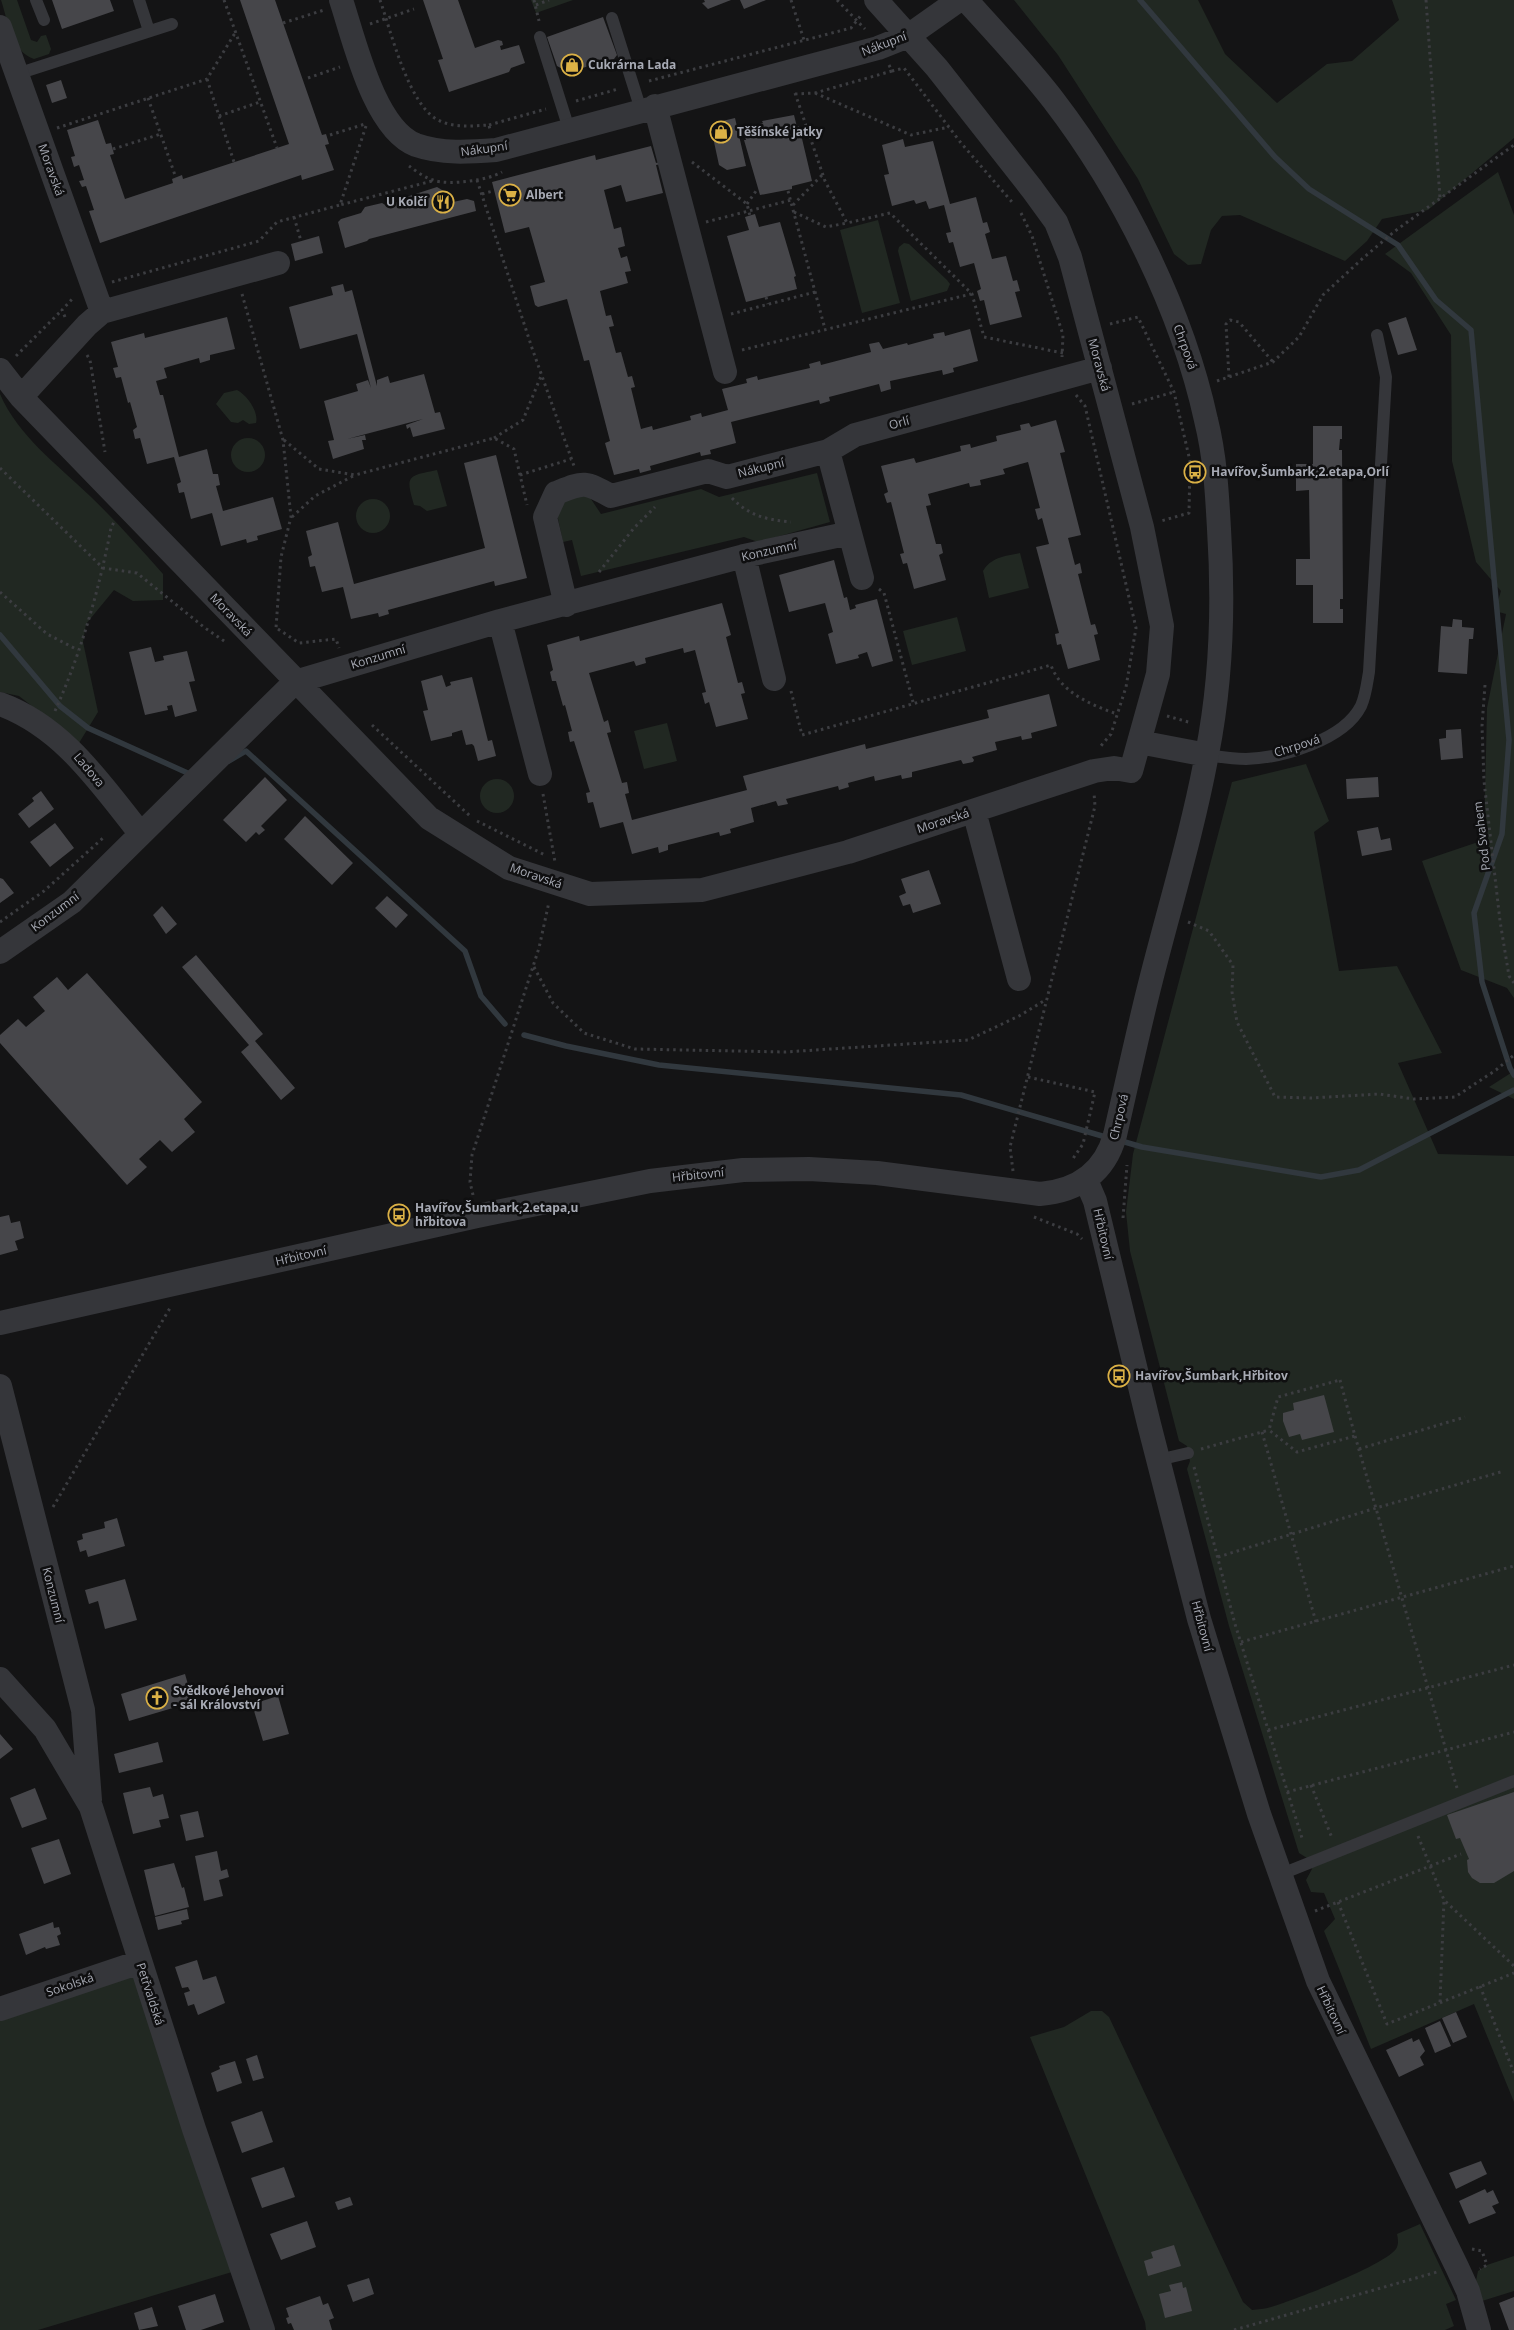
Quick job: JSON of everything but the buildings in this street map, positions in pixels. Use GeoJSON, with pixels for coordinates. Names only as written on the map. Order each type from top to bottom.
{"type":"FeatureCollection","features":[{"type":"Feature","properties":{"kind":"street","name":"Nákupní"},"geometry":{"type":"LineString","coordinates":[[332,5],[351,31],[374,99],[376,120],[394,128],[415,144],[454,153],[496,150],[878,48],[908,36],[959,0]]}},
{"type":"Feature","properties":{"kind":"street","name":"Chrpová"},"geometry":{"type":"LineString","coordinates":[[966,0],[1026,66],[1057,104],[1109,184],[1146,252],[1174,315],[1190,359],[1207,422],[1214,457],[1222,590],[1219,676],[1207,755],[1151,980],[1113,1144],[1100,1168],[1086,1180]]}},
{"type":"Feature","properties":{"kind":"street","name":"Moravská"},"geometry":{"type":"LineString","coordinates":[[5,366],[21,397],[295,682],[429,818],[509,868],[590,894],[702,890],[848,852],[1094,771],[1114,768],[1131,771],[1158,674],[1162,626],[1142,527],[1070,257],[1056,222],[962,99],[908,36],[871,4]]}},
{"type":"Feature","properties":{"kind":"street","name":"Moravská"},"geometry":{"type":"LineString","coordinates":[[0,28],[102,312]]}},
{"type":"Feature","properties":{"kind":"street"},"geometry":{"type":"LineString","coordinates":[[648,108],[686,227],[722,363]]}},
{"type":"Feature","properties":{"kind":"street"},"geometry":{"type":"LineString","coordinates":[[21,397],[87,325],[102,312],[278,263]]}},
{"type":"Feature","properties":{"kind":"street","name":"Orlí"},"geometry":{"type":"LineString","coordinates":[[828,451],[855,435],[1100,368]]}},
{"type":"Feature","properties":{"kind":"street","name":"Nákupní"},"geometry":{"type":"LineString","coordinates":[[580,483],[596,488],[611,496],[708,471],[727,477],[828,451]]}},
{"type":"Feature","properties":{"kind":"street"},"geometry":{"type":"LineString","coordinates":[[828,451],[862,578]]}},
{"type":"Feature","properties":{"kind":"street"},"geometry":{"type":"LineString","coordinates":[[566,605],[545,517],[556,493],[580,483]]}},
{"type":"Feature","properties":{"kind":"street","name":"Konzumní"},"geometry":{"type":"LineString","coordinates":[[0,952],[72,902],[295,682],[500,621],[566,605],[744,556],[850,533]]}},
{"type":"Feature","properties":{"kind":"street"},"geometry":{"type":"LineString","coordinates":[[744,556],[774,679]]}},
{"type":"Feature","properties":{"kind":"street"},"geometry":{"type":"LineString","coordinates":[[500,621],[540,774]]}},
{"type":"Feature","properties":{"kind":"street","name":"Ladova"},"geometry":{"type":"LineString","coordinates":[[0,704],[16,710],[47,729],[76,753],[140,833]]}},
{"type":"Feature","properties":{"kind":"street"},"geometry":{"type":"LineString","coordinates":[[1139,742],[1207,755]]}},
{"type":"Feature","properties":{"kind":"street"},"geometry":{"type":"LineString","coordinates":[[974,811],[1019,979]]}},
{"type":"Feature","properties":{"kind":"street","name":"Hřbitovní"},"geometry":{"type":"LineString","coordinates":[[0,1323],[593,1191],[668,1178],[743,1170],[809,1170],[877,1174],[1040,1194],[1068,1190],[1086,1180],[1095,1201],[1158,1460],[1218,1685],[1280,1875],[1307,1953],[1328,2005],[1466,2267],[1472,2306],[1479,2330]]}},
{"type":"Feature","properties":{"kind":"street","name":"Konzumní"},"geometry":{"type":"LineString","coordinates":[[0,1386],[83,1710],[91,1807]]}},
{"type":"Feature","properties":{"kind":"street","name":"Petřvaldská"},"geometry":{"type":"LineString","coordinates":[[0,1679],[45,1729],[91,1807],[194,2129],[263,2330]]}},
{"type":"Feature","properties":{"kind":"street","name":"Sokolská"},"geometry":{"type":"LineString","coordinates":[[0,2009],[140,1962]]}},
{"type":"Feature","properties":{"kind":"lane"},"geometry":{"type":"LineString","coordinates":[[36,0],[44,20]]}},
{"type":"Feature","properties":{"kind":"lane"},"geometry":{"type":"LineString","coordinates":[[139,0],[148,31]]}},
{"type":"Feature","properties":{"kind":"lane"},"geometry":{"type":"LineString","coordinates":[[612,18],[633,85],[648,108]]}},
{"type":"Feature","properties":{"kind":"lane"},"geometry":{"type":"LineString","coordinates":[[17,74],[172,24]]}},
{"type":"Feature","properties":{"kind":"lane"},"geometry":{"type":"LineString","coordinates":[[540,37],[569,130]]}},
{"type":"Feature","properties":{"kind":"lane","name":"Chrpová"},"geometry":{"type":"LineString","coordinates":[[1207,755],[1245,759],[1304,747],[1322,739],[1349,721],[1364,699],[1369,672],[1386,377],[1377,334]]}},
{"type":"Feature","properties":{"kind":"lane"},"geometry":{"type":"LineString","coordinates":[[1158,1460],[1189,1452]]}},
{"type":"Feature","properties":{"kind":"lane"},"geometry":{"type":"LineString","coordinates":[[1280,1875],[1514,1781]]}},
{"type":"Feature","properties":{"kind":"path"},"geometry":{"type":"LineString","coordinates":[[224,0],[277,148]]}},
{"type":"Feature","properties":{"kind":"path"},"geometry":{"type":"LineString","coordinates":[[380,0],[410,87],[422,107],[438,121],[460,127],[489,125],[850,28],[871,4]]}},
{"type":"Feature","properties":{"kind":"path"},"geometry":{"type":"LineString","coordinates":[[534,0],[540,37]]}},
{"type":"Feature","properties":{"kind":"path"},"geometry":{"type":"LineString","coordinates":[[536,5],[549,0]]}},
{"type":"Feature","properties":{"kind":"path"},"geometry":{"type":"LineString","coordinates":[[791,0],[804,40]]}},
{"type":"Feature","properties":{"kind":"path"},"geometry":{"type":"LineString","coordinates":[[1426,0],[1440,198]]}},
{"type":"Feature","properties":{"kind":"path"},"geometry":{"type":"LineString","coordinates":[[283,23],[332,5]]}},
{"type":"Feature","properties":{"kind":"path"},"geometry":{"type":"LineString","coordinates":[[351,31],[414,8]]}},
{"type":"Feature","properties":{"kind":"path"},"geometry":{"type":"LineString","coordinates":[[38,134],[207,79],[235,33]]}},
{"type":"Feature","properties":{"kind":"path"},"geometry":{"type":"LineString","coordinates":[[783,46],[795,94],[823,174],[847,223]]}},
{"type":"Feature","properties":{"kind":"path"},"geometry":{"type":"LineString","coordinates":[[308,78],[361,60]]}},
{"type":"Feature","properties":{"kind":"path"},"geometry":{"type":"LineString","coordinates":[[207,79],[234,162]]}},
{"type":"Feature","properties":{"kind":"path"},"geometry":{"type":"LineString","coordinates":[[815,93],[911,135],[949,127]]}},
{"type":"Feature","properties":{"kind":"path"},"geometry":{"type":"LineString","coordinates":[[148,98],[176,178]]}},
{"type":"Feature","properties":{"kind":"path"},"geometry":{"type":"LineString","coordinates":[[219,116],[260,102]]}},
{"type":"Feature","properties":{"kind":"path"},"geometry":{"type":"LineString","coordinates":[[330,136],[376,120]]}},
{"type":"Feature","properties":{"kind":"path"},"geometry":{"type":"LineString","coordinates":[[340,205],[376,120]]}},
{"type":"Feature","properties":{"kind":"path"},"geometry":{"type":"LineString","coordinates":[[489,125],[496,150]]}},
{"type":"Feature","properties":{"kind":"path"},"geometry":{"type":"LineString","coordinates":[[112,149],[161,134]]}},
{"type":"Feature","properties":{"kind":"path"},"geometry":{"type":"LineString","coordinates":[[1212,382],[1273,362],[1299,337],[1323,295],[1380,242],[1514,146]]}},
{"type":"Feature","properties":{"kind":"path"},"geometry":{"type":"LineString","coordinates":[[687,158],[747,204],[750,216]]}},
{"type":"Feature","properties":{"kind":"path"},"geometry":{"type":"LineString","coordinates":[[792,206],[823,174]]}},
{"type":"Feature","properties":{"kind":"path"},"geometry":{"type":"LineString","coordinates":[[93,287],[259,241],[277,222],[433,180]]}},
{"type":"Feature","properties":{"kind":"path"},"geometry":{"type":"LineString","coordinates":[[478,180],[541,375],[580,483]]}},
{"type":"Feature","properties":{"kind":"path"},"geometry":{"type":"LineString","coordinates":[[747,204],[758,188]]}},
{"type":"Feature","properties":{"kind":"path"},"geometry":{"type":"LineString","coordinates":[[482,194],[493,191]]}},
{"type":"Feature","properties":{"kind":"path"},"geometry":{"type":"LineString","coordinates":[[788,191],[825,329]]}},
{"type":"Feature","properties":{"kind":"path"},"geometry":{"type":"LineString","coordinates":[[686,227],[791,200]]}},
{"type":"Feature","properties":{"kind":"path"},"geometry":{"type":"LineString","coordinates":[[794,212],[826,227],[890,214],[972,294],[984,337],[1062,353]]}},
{"type":"Feature","properties":{"kind":"path"},"geometry":{"type":"LineString","coordinates":[[294,217],[301,241]]}},
{"type":"Feature","properties":{"kind":"path"},"geometry":{"type":"LineString","coordinates":[[229,248],[283,440],[291,517],[281,557],[276,628]]}},
{"type":"Feature","properties":{"kind":"path"},"geometry":{"type":"LineString","coordinates":[[711,319],[815,292]]}},
{"type":"Feature","properties":{"kind":"path"},"geometry":{"type":"LineString","coordinates":[[722,363],[825,329],[972,294]]}},
{"type":"Feature","properties":{"kind":"path"},"geometry":{"type":"LineString","coordinates":[[766,297],[768,304]]}},
{"type":"Feature","properties":{"kind":"path"},"geometry":{"type":"LineString","coordinates":[[5,366],[62,310]]}},
{"type":"Feature","properties":{"kind":"path"},"geometry":{"type":"LineString","coordinates":[[1063,335],[1138,317],[1174,392],[1190,461],[1189,513],[1142,527]]}},
{"type":"Feature","properties":{"kind":"path"},"geometry":{"type":"LineString","coordinates":[[1229,378],[1226,324],[1230,320],[1238,322],[1273,362]]}},
{"type":"Feature","properties":{"kind":"path"},"geometry":{"type":"LineString","coordinates":[[291,517],[315,496],[354,475],[494,438],[523,420],[541,375]]}},
{"type":"Feature","properties":{"kind":"path"},"geometry":{"type":"LineString","coordinates":[[1088,415],[1181,390]]}},
{"type":"Feature","properties":{"kind":"path"},"geometry":{"type":"LineString","coordinates":[[494,438],[514,450],[530,515],[545,517]]}},
{"type":"Feature","properties":{"kind":"path"},"geometry":{"type":"LineString","coordinates":[[283,440],[319,469],[354,475]]}},
{"type":"Feature","properties":{"kind":"path"},"geometry":{"type":"LineString","coordinates":[[520,475],[572,458]]}},
{"type":"Feature","properties":{"kind":"path"},"geometry":{"type":"LineString","coordinates":[[0,468],[103,568],[137,573],[205,628],[230,645]]}},
{"type":"Feature","properties":{"kind":"path"},"geometry":{"type":"LineString","coordinates":[[727,477],[719,484],[742,509],[766,520],[800,523]]}},
{"type":"Feature","properties":{"kind":"path"},"geometry":{"type":"LineString","coordinates":[[594,577],[634,528],[654,508],[663,504]]}},
{"type":"Feature","properties":{"kind":"path"},"geometry":{"type":"LineString","coordinates":[[57,707],[64,694],[88,625],[103,568]]}},
{"type":"Feature","properties":{"kind":"path"},"geometry":{"type":"LineString","coordinates":[[862,578],[884,593],[913,702]]}},
{"type":"Feature","properties":{"kind":"path"},"geometry":{"type":"LineString","coordinates":[[0,592],[47,634],[78,650]]}},
{"type":"Feature","properties":{"kind":"path"},"geometry":{"type":"LineString","coordinates":[[774,679],[790,690],[802,735],[1051,664],[1055,676],[1077,695],[1092,704],[1117,714]]}},
{"type":"Feature","properties":{"kind":"path","name":"Pod Svahem"},"geometry":{"type":"LineString","coordinates":[[1485,685],[1482,726],[1484,781],[1500,921],[1509,976],[1514,983]]}},
{"type":"Feature","properties":{"kind":"path"},"geometry":{"type":"LineString","coordinates":[[1014,1174],[1010,1147],[1095,806],[1092,782],[1094,771]]}},
{"type":"Feature","properties":{"kind":"path"},"geometry":{"type":"LineString","coordinates":[[471,1196],[472,1155],[540,948],[553,882],[556,861],[540,774]]}},
{"type":"Feature","properties":{"kind":"path"},"geometry":{"type":"LineString","coordinates":[[0,922],[44,891],[106,836]]}},
{"type":"Feature","properties":{"kind":"path"},"geometry":{"type":"LineString","coordinates":[[1169,913],[1210,931],[1233,965],[1232,992],[1236,1022],[1275,1097],[1311,1098],[1379,1094],[1414,1098],[1455,1097],[1496,1070],[1514,1055]]}},
{"type":"Feature","properties":{"kind":"path"},"geometry":{"type":"LineString","coordinates":[[533,967],[553,1004],[584,1033],[635,1048],[785,1052],[968,1040],[1019,1016],[1047,999]]}},
{"type":"Feature","properties":{"kind":"path"},"geometry":{"type":"LineString","coordinates":[[1025,1213],[1077,1234],[1086,1244]]}},
{"type":"Feature","properties":{"kind":"path"},"geometry":{"type":"LineString","coordinates":[[38,1534],[185,1282]]}},
{"type":"Feature","properties":{"kind":"path"},"geometry":{"type":"LineString","coordinates":[[1269,1430],[1278,1398],[1340,1380],[1461,1802]]}},
{"type":"Feature","properties":{"kind":"path"},"geometry":{"type":"LineString","coordinates":[[1359,1449],[1465,1417]]}},
{"type":"Feature","properties":{"kind":"path"},"geometry":{"type":"LineString","coordinates":[[1269,1430],[1297,1452],[1355,1436]]}},
{"type":"Feature","properties":{"kind":"path"},"geometry":{"type":"LineString","coordinates":[[1269,1430],[1189,1452],[1241,1642],[1302,1838]]}},
{"type":"Feature","properties":{"kind":"path"},"geometry":{"type":"LineString","coordinates":[[1262,1432],[1316,1622]]}},
{"type":"Feature","properties":{"kind":"path"},"geometry":{"type":"LineString","coordinates":[[1218,1558],[1376,1508],[1504,1471]]}},
{"type":"Feature","properties":{"kind":"path"},"geometry":{"type":"LineString","coordinates":[[1241,1642],[1514,1566]]}},
{"type":"Feature","properties":{"kind":"path"},"geometry":{"type":"LineString","coordinates":[[1268,1730],[1514,1664]]}},
{"type":"Feature","properties":{"kind":"path"},"geometry":{"type":"LineString","coordinates":[[1288,1792],[1514,1732]]}},
{"type":"Feature","properties":{"kind":"path"},"geometry":{"type":"LineString","coordinates":[[1311,1785],[1338,1851]]}},
{"type":"Feature","properties":{"kind":"path"},"geometry":{"type":"LineString","coordinates":[[1413,1822],[1444,1900],[1514,1966]]}},
{"type":"Feature","properties":{"kind":"path"},"geometry":{"type":"LineString","coordinates":[[1312,1904],[1314,1913],[1461,1854]]}},
{"type":"Feature","properties":{"kind":"path"},"geometry":{"type":"LineString","coordinates":[[1440,2002],[1444,1900]]}},
{"type":"Feature","properties":{"kind":"path"},"geometry":{"type":"LineString","coordinates":[[1338,1902],[1387,2024],[1514,1973]]}},
{"type":"Feature","properties":{"kind":"path"},"geometry":{"type":"LineString","coordinates":[[1480,1986],[1514,2073]]}},
{"type":"Feature","properties":{"kind":"path"},"geometry":{"type":"LineString","coordinates":[[1234,2330],[1466,2267],[1487,2265],[1482,2251],[1466,2267]]}},
{"type":"Feature","properties":{"kind":"shaded area"},"geometry":{"type":"Polygon","coordinates":[[[1,0],[17,0],[31,40],[37,42],[41,36],[46,35],[51,49],[49,54],[34,59],[20,49],[8,26],[1,0]]]}},
{"type":"Feature","properties":{"kind":"shaded area"},"geometry":{"type":"Polygon","coordinates":[[[531,0],[573,0],[536,13],[531,0]]]}},
{"type":"Feature","properties":{"kind":"shaded area"},"geometry":{"type":"Polygon","coordinates":[[[1014,0],[1198,0],[1225,54],[1277,103],[1327,64],[1352,61],[1399,20],[1392,0],[1514,0],[1514,138],[1428,210],[1382,219],[1367,241],[1345,261],[1240,215],[1222,216],[1211,230],[1201,264],[1188,265],[1174,254],[1138,179],[1058,55],[1014,0]]]}},
{"type":"Feature","properties":{"kind":"shaded area"},"geometry":{"type":"Polygon","coordinates":[[[1498,172],[1514,215],[1514,998],[1507,988],[1461,970],[1422,861],[1484,840],[1487,708],[1506,614],[1495,611],[1501,591],[1476,562],[1452,461],[1451,335],[1411,273],[1385,254],[1498,172]]]}},
{"type":"Feature","properties":{"kind":"shaded area"},"geometry":{"type":"Polygon","coordinates":[[[878,220],[900,303],[862,313],[840,230],[878,220]]]}},
{"type":"Feature","properties":{"kind":"shaded area"},"geometry":{"type":"Polygon","coordinates":[[[904,243],[909,244],[947,280],[950,284],[947,291],[911,301],[898,251],[899,247],[904,243]]]}},
{"type":"Feature","properties":{"kind":"shaded area"},"geometry":{"type":"Polygon","coordinates":[[[237,390],[245,396],[254,409],[256,423],[249,424],[243,420],[238,423],[231,422],[216,404],[224,393],[237,390]]]}},
{"type":"Feature","properties":{"kind":"shaded area"},"geometry":{"type":"Polygon","coordinates":[[[0,394],[17,423],[28,437],[109,515],[163,574],[163,600],[133,601],[114,590],[86,624],[83,642],[98,712],[79,743],[19,696],[0,692],[0,394]]]}},
{"type":"Feature","properties":{"kind":"shaded area"},"geometry":{"type":"Polygon","coordinates":[[[248,438],[260,443],[265,455],[260,467],[248,472],[236,467],[231,455],[236,443],[248,438]]]}},
{"type":"Feature","properties":{"kind":"shaded area"},"geometry":{"type":"Polygon","coordinates":[[[437,470],[447,506],[427,511],[420,506],[414,505],[410,482],[411,478],[415,476],[437,470]]]}},
{"type":"Feature","properties":{"kind":"shaded area"},"geometry":{"type":"Polygon","coordinates":[[[817,473],[830,522],[758,542],[744,537],[581,576],[572,540],[563,542],[557,514],[561,501],[575,494],[589,496],[601,514],[701,489],[719,497],[817,473]]]}},
{"type":"Feature","properties":{"kind":"shaded area"},"geometry":{"type":"Polygon","coordinates":[[[373,499],[380,500],[385,504],[389,509],[389,523],[385,528],[380,532],[373,533],[366,532],[361,528],[357,523],[356,516],[357,509],[361,504],[366,500],[373,499]]]}},
{"type":"Feature","properties":{"kind":"shaded area"},"geometry":{"type":"Polygon","coordinates":[[[1020,553],[1029,588],[989,598],[983,571],[986,566],[1004,556],[1020,553]]]}},
{"type":"Feature","properties":{"kind":"shaded area"},"geometry":{"type":"Polygon","coordinates":[[[957,617],[966,651],[912,665],[903,631],[957,617]]]}},
{"type":"Feature","properties":{"kind":"shaded area"},"geometry":{"type":"Polygon","coordinates":[[[667,723],[677,761],[644,769],[634,731],[667,723]]]}},
{"type":"Feature","properties":{"kind":"shaded area"},"geometry":{"type":"Polygon","coordinates":[[[1306,764],[1329,821],[1314,832],[1339,971],[1397,966],[1442,1053],[1398,1063],[1438,1154],[1514,1156],[1514,2102],[1474,2004],[1371,2049],[1324,1931],[1335,1919],[1324,1893],[1311,1892],[1306,1880],[1312,1869],[1307,1858],[1299,1853],[1229,1626],[1187,1469],[1190,1461],[1187,1446],[1179,1441],[1130,1251],[1126,1212],[1133,1154],[1232,782],[1306,764]]]}},
{"type":"Feature","properties":{"kind":"shaded area"},"geometry":{"type":"Polygon","coordinates":[[[497,779],[504,780],[509,784],[513,789],[513,803],[509,808],[504,812],[497,813],[490,812],[485,808],[481,803],[480,796],[481,789],[485,784],[490,780],[497,779]]]}},
{"type":"Feature","properties":{"kind":"shaded area"},"geometry":{"type":"Polygon","coordinates":[[[1514,1071],[1514,1099],[1489,1087],[1514,1071]]]}},
{"type":"Feature","properties":{"kind":"shaded area"},"geometry":{"type":"Polygon","coordinates":[[[140,1962],[242,2269],[38,2330],[0,2330],[0,2009],[140,1962]]]}},
{"type":"Feature","properties":{"kind":"shaded area"},"geometry":{"type":"Polygon","coordinates":[[[1091,2011],[1102,2011],[1109,2017],[1243,2302],[1252,2310],[1269,2308],[1298,2298],[1375,2264],[1396,2249],[1398,2243],[1397,2234],[1420,2224],[1456,2300],[1446,2304],[1454,2326],[1445,2330],[1146,2330],[1145,2322],[1030,2037],[1064,2027],[1091,2011]]]}},
{"type":"Feature","properties":{"kind":"shaded area"},"geometry":{"type":"Polygon","coordinates":[[[1514,2256],[1514,2291],[1482,2301],[1476,2281],[1478,2271],[1487,2265],[1514,2256]]]}},
{"type":"Feature","properties":{"kind":"waterway"},"geometry":{"type":"LineString","coordinates":[[1140,0],[1275,157],[1309,189],[1398,245],[1436,300],[1471,330],[1509,740],[1502,834],[1474,913],[1482,982],[1510,1068],[1514,1075]]}},
{"type":"Feature","properties":{"kind":"waterway"},"geometry":{"type":"LineString","coordinates":[[0,635],[60,706],[88,728],[192,775]]}},
{"type":"Feature","properties":{"kind":"waterway"},"geometry":{"type":"LineString","coordinates":[[229,761],[246,751],[465,951],[481,996],[505,1024]]}},
{"type":"Feature","properties":{"kind":"waterway"},"geometry":{"type":"LineString","coordinates":[[524,1035],[566,1046],[659,1065],[961,1095],[1109,1138]]}},
{"type":"Feature","properties":{"kind":"waterway"},"geometry":{"type":"LineString","coordinates":[[1118,1140],[1142,1147],[1321,1177],[1359,1170],[1514,1090]]}},
{"type":"Feature","properties":{"kind":"place","name":"Cukrárna Lada"},"geometry":{"type":"Point","coordinates":[572,65]}},
{"type":"Feature","properties":{"kind":"place","name":"Těšínské jatky"},"geometry":{"type":"Point","coordinates":[721,132]}},
{"type":"Feature","properties":{"kind":"place","name":"Albert"},"geometry":{"type":"Point","coordinates":[510,195]}},
{"type":"Feature","properties":{"kind":"place","name":"U Kolčí"},"geometry":{"type":"Point","coordinates":[443,202]}},
{"type":"Feature","properties":{"kind":"place","name":"Havířov,Šumbark,2.etapa,Orlí"},"geometry":{"type":"Point","coordinates":[1195,472]}},
{"type":"Feature","properties":{"kind":"place","name":"Havířov,Šumbark,2.etapa,u hřbitova"},"geometry":{"type":"Point","coordinates":[399,1215]}},
{"type":"Feature","properties":{"kind":"place","name":"Havířov,Šumbark,Hřbitov"},"geometry":{"type":"Point","coordinates":[1119,1376]}},
{"type":"Feature","properties":{"kind":"place","name":"Svědkové Jehovovi - sál Království"},"geometry":{"type":"Point","coordinates":[157,1698]}}]}
